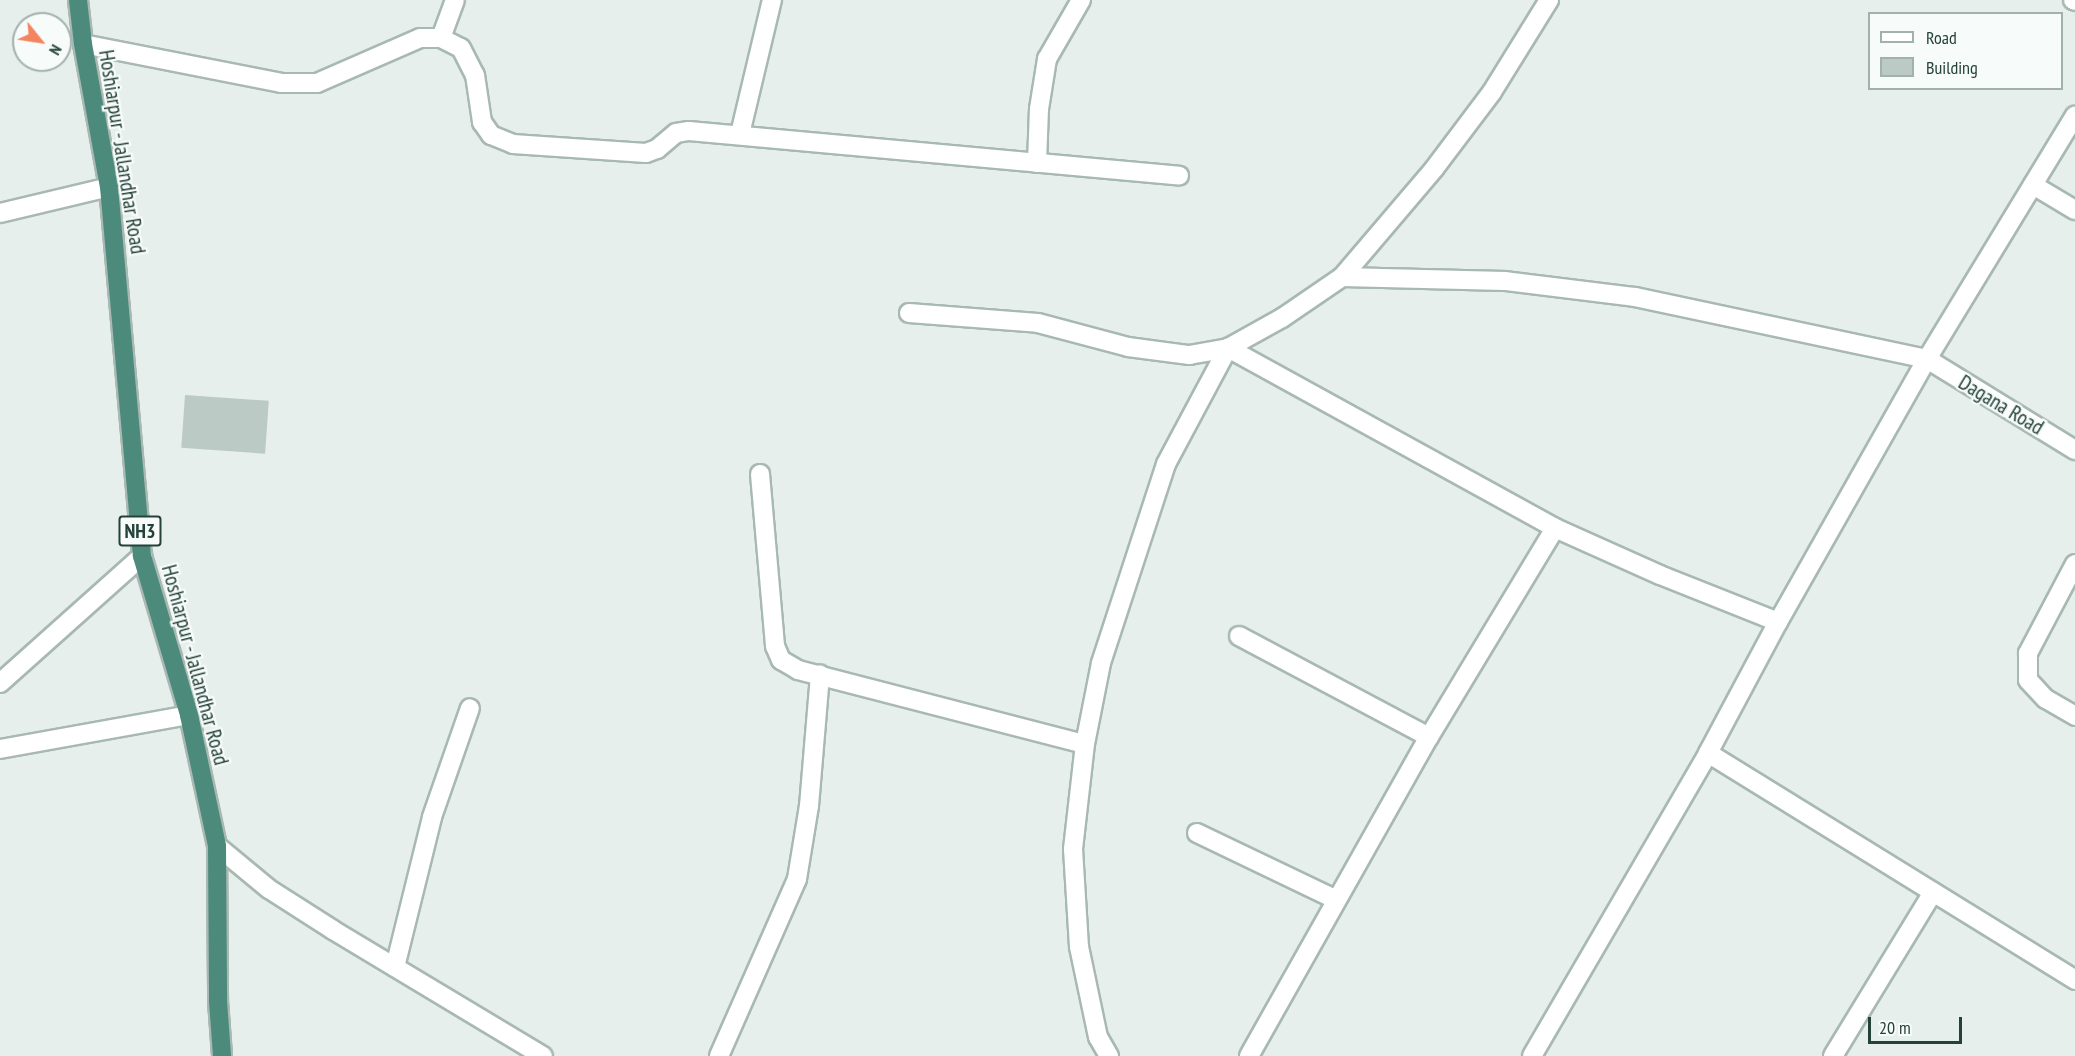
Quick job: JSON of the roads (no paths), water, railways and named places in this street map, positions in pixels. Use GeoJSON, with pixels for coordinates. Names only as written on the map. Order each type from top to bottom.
{"type":"FeatureCollection","features":[{"type":"Feature","properties":{"kind":"highway","name":"Hoshiarpur - Jallandhar Road"},"geometry":{"type":"LineString","coordinates":[[78,0],[83,44],[109,187],[142,556],[189,715],[217,846],[218,1002],[222,1056]]}},
{"type":"Feature","properties":{"kind":"street"},"geometry":{"type":"LineString","coordinates":[[441,38],[455,0]]}},
{"type":"Feature","properties":{"kind":"street"},"geometry":{"type":"LineString","coordinates":[[740,134],[772,0]]}},
{"type":"Feature","properties":{"kind":"street"},"geometry":{"type":"LineString","coordinates":[[1036,163],[1047,59],[1081,0]]}},
{"type":"Feature","properties":{"kind":"street"},"geometry":{"type":"LineString","coordinates":[[909,313],[1038,323],[1128,347],[1188,355],[1228,348],[1282,318],[1342,277],[1434,169],[1492,92],[1544,2]]}},
{"type":"Feature","properties":{"kind":"street"},"geometry":{"type":"LineString","coordinates":[[83,44],[281,83],[316,83],[420,38],[441,38],[461,48],[475,75],[482,122],[491,135],[513,144],[646,153],[657,149],[676,133],[689,130],[1179,176]]}},
{"type":"Feature","properties":{"kind":"street"},"geometry":{"type":"LineString","coordinates":[[1532,1056],[1708,753],[1778,622],[1927,360],[2075,116]]}},
{"type":"Feature","properties":{"kind":"street"},"geometry":{"type":"LineString","coordinates":[[2033,185],[2075,210]]}},
{"type":"Feature","properties":{"kind":"street"},"geometry":{"type":"LineString","coordinates":[[0,213],[109,187]]}},
{"type":"Feature","properties":{"kind":"street","name":"Dagana Road"},"geometry":{"type":"LineString","coordinates":[[1342,277],[1505,281],[1635,297],[1927,360],[2075,450]]}},
{"type":"Feature","properties":{"kind":"street"},"geometry":{"type":"LineString","coordinates":[[1228,348],[1555,528],[1660,575],[1778,622]]}},
{"type":"Feature","properties":{"kind":"street"},"geometry":{"type":"LineString","coordinates":[[1109,1056],[1098,1037],[1079,947],[1073,849],[1085,744],[1101,663],[1166,464],[1228,348]]}},
{"type":"Feature","properties":{"kind":"street"},"geometry":{"type":"LineString","coordinates":[[760,474],[775,646],[781,660],[798,670],[1085,744]]}},
{"type":"Feature","properties":{"kind":"street"},"geometry":{"type":"LineString","coordinates":[[1249,1056],[1428,736],[1555,528]]}},
{"type":"Feature","properties":{"kind":"street"},"geometry":{"type":"LineString","coordinates":[[0,683],[142,556]]}},
{"type":"Feature","properties":{"kind":"street"},"geometry":{"type":"LineString","coordinates":[[2075,564],[2028,653],[2028,680],[2046,699],[2075,716]]}},
{"type":"Feature","properties":{"kind":"street"},"geometry":{"type":"LineString","coordinates":[[1239,636],[1428,736]]}},
{"type":"Feature","properties":{"kind":"street"},"geometry":{"type":"LineString","coordinates":[[719,1056],[797,879],[809,806],[820,674]]}},
{"type":"Feature","properties":{"kind":"street"},"geometry":{"type":"LineString","coordinates":[[395,967],[432,817],[470,708]]}},
{"type":"Feature","properties":{"kind":"street"},"geometry":{"type":"LineString","coordinates":[[0,749],[189,715]]}},
{"type":"Feature","properties":{"kind":"street"},"geometry":{"type":"LineString","coordinates":[[1708,753],[2075,980]]}},
{"type":"Feature","properties":{"kind":"street"},"geometry":{"type":"LineString","coordinates":[[1197,833],[1335,899]]}},
{"type":"Feature","properties":{"kind":"street"},"geometry":{"type":"LineString","coordinates":[[217,846],[269,889],[543,1056]]}},
{"type":"Feature","properties":{"kind":"street"},"geometry":{"type":"LineString","coordinates":[[1833,1056],[1933,892]]}}]}
